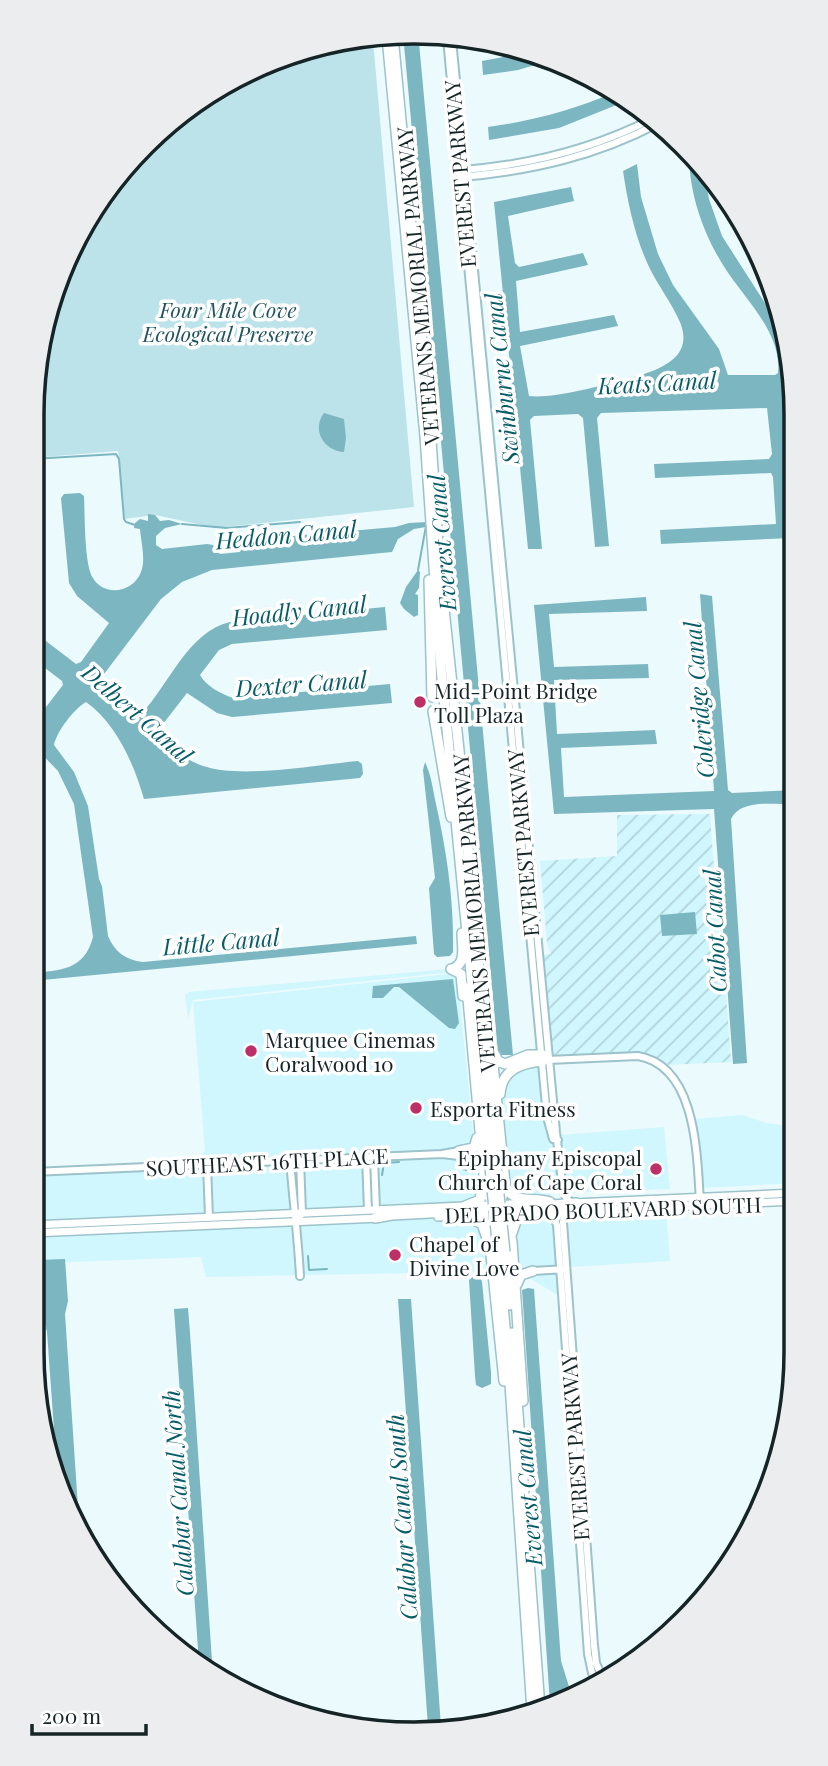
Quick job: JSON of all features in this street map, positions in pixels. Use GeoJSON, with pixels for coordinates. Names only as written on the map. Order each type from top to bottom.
{"type":"FeatureCollection","features":[{"type":"Feature","properties":{"kind":"highway","name":"VETERANS MEMORIAL PARKWAY"},"geometry":{"type":"LineString","coordinates":[[388,45],[434,518]]}},
{"type":"Feature","properties":{"kind":"highway","name":"VETERANS MEMORIAL PARKWAY"},"geometry":{"type":"LineString","coordinates":[[394,45],[430,426],[438,632],[460,866],[505,1252],[539,1700]]}},
{"type":"Feature","properties":{"kind":"highway","name":"VETERANS MEMORIAL PARKWAY"},"geometry":{"type":"LineString","coordinates":[[432,697],[428,602],[434,529]]}},
{"type":"Feature","properties":{"kind":"highway","name":"VETERANS MEMORIAL PARKWAY"},"geometry":{"type":"LineString","coordinates":[[434,529],[469,921],[495,1167]]}},
{"type":"Feature","properties":{"kind":"highway","name":"VETERANS MEMORIAL PARKWAY"},"geometry":{"type":"LineString","coordinates":[[433,711],[460,866]]}},
{"type":"Feature","properties":{"kind":"highway"},"geometry":{"type":"LineString","coordinates":[[464,902],[495,1053],[500,1063],[508,1063],[528,1055],[545,1059]]}},
{"type":"Feature","properties":{"kind":"highway"},"geometry":{"type":"LineString","coordinates":[[469,921],[463,960],[458,967],[451,969],[458,971],[461,976],[473,1066]]}},
{"type":"Feature","properties":{"kind":"highway"},"geometry":{"type":"LineString","coordinates":[[469,921],[473,1066],[481,1147],[479,1162],[482,1195],[466,1211],[479,1221],[520,1269],[533,1271]]}},
{"type":"Feature","properties":{"kind":"highway"},"geometry":{"type":"LineString","coordinates":[[489,1021],[495,1167]]}},
{"type":"Feature","properties":{"kind":"highway"},"geometry":{"type":"LineString","coordinates":[[505,1252],[509,1227],[486,1192],[495,1167],[505,1150],[500,1094],[503,1082],[515,1067],[545,1059]]}},
{"type":"Feature","properties":{"kind":"highway"},"geometry":{"type":"LineString","coordinates":[[459,1151],[471,1150],[477,1144],[476,1098]]}},
{"type":"Feature","properties":{"kind":"highway"},"geometry":{"type":"LineString","coordinates":[[481,1147],[509,1193],[515,1198],[540,1198],[550,1202]]}},
{"type":"Feature","properties":{"kind":"highway"},"geometry":{"type":"LineString","coordinates":[[505,1183],[504,1194],[490,1231],[505,1252],[516,1292],[523,1387],[523,1473]]}},
{"type":"Feature","properties":{"kind":"highway"},"geometry":{"type":"LineString","coordinates":[[373,1213],[392,1215],[481,1211],[573,1203]]}},
{"type":"Feature","properties":{"kind":"highway"},"geometry":{"type":"LineString","coordinates":[[505,1252],[518,1217],[526,1213]]}},
{"type":"Feature","properties":{"kind":"highway","name":"VETERANS MEMORIAL PARKWAY"},"geometry":{"type":"LineString","coordinates":[[505,1252],[509,1369],[531,1703]]}},
{"type":"Feature","properties":{"kind":"highway"},"geometry":{"type":"LineString","coordinates":[[516,1292],[520,1276],[533,1271]]}},
{"type":"Feature","properties":{"kind":"main road","name":"DEL PRADO BOULEVARD SOUTH"},"geometry":{"type":"LineString","coordinates":[[466,1211],[498,1209],[545,1213],[784,1194]]}},
{"type":"Feature","properties":{"kind":"main road","name":"DEL PRADO BOULEVARD SOUTH"},"geometry":{"type":"LineString","coordinates":[[44,1225],[209,1217],[466,1211],[550,1202],[784,1201]]}},
{"type":"Feature","properties":{"kind":"main road","name":"DEL PRADO BOULEVARD SOUTH"},"geometry":{"type":"LineString","coordinates":[[44,1233],[169,1227],[298,1216]]}},
{"type":"Feature","properties":{"kind":"main road"},"geometry":{"type":"LineString","coordinates":[[169,1227],[181,1223],[200,1223],[209,1217]]}},
{"type":"Feature","properties":{"kind":"main road"},"geometry":{"type":"LineString","coordinates":[[90,1231],[97,1226],[131,1221]]}},
{"type":"Feature","properties":{"kind":"street","name":"EVEREST PARKWAY"},"geometry":{"type":"LineString","coordinates":[[448,46],[462,173]]}},
{"type":"Feature","properties":{"kind":"street","name":"EVEREST PARKWAY"},"geometry":{"type":"LineString","coordinates":[[453,46],[475,314],[536,951],[547,1117],[553,1139],[558,1140],[563,1190],[566,1198],[573,1203]]}},
{"type":"Feature","properties":{"kind":"street"},"geometry":{"type":"LineString","coordinates":[[462,173],[560,155],[618,136],[643,123]]}},
{"type":"Feature","properties":{"kind":"street"},"geometry":{"type":"LineString","coordinates":[[462,173],[516,171],[572,159],[609,147],[649,128]]}},
{"type":"Feature","properties":{"kind":"street"},"geometry":{"type":"LineString","coordinates":[[545,1059],[638,1056],[656,1061],[669,1070],[693,1124],[700,1201]]}},
{"type":"Feature","properties":{"kind":"street"},"geometry":{"type":"LineString","coordinates":[[442,1154],[459,1151]]}},
{"type":"Feature","properties":{"kind":"street","name":"SOUTHEAST 16TH PLACE"},"geometry":{"type":"LineString","coordinates":[[44,1171],[442,1154],[457,1155],[465,1165],[472,1166],[472,1157],[459,1151]]}},
{"type":"Feature","properties":{"kind":"street"},"geometry":{"type":"LineString","coordinates":[[366,1157],[373,1213]]}},
{"type":"Feature","properties":{"kind":"street"},"geometry":{"type":"LineString","coordinates":[[373,1213],[374,1157]]}},
{"type":"Feature","properties":{"kind":"street"},"geometry":{"type":"LineString","coordinates":[[290,1160],[298,1216]]}},
{"type":"Feature","properties":{"kind":"street"},"geometry":{"type":"LineString","coordinates":[[300,1160],[300,1276]]}},
{"type":"Feature","properties":{"kind":"street"},"geometry":{"type":"LineString","coordinates":[[206,1164],[209,1217]]}},
{"type":"Feature","properties":{"kind":"street","name":"EVEREST PARKWAY"},"geometry":{"type":"LineString","coordinates":[[565,1211],[565,1269],[588,1654],[593,1676]]}},
{"type":"Feature","properties":{"kind":"street","name":"EVEREST PARKWAY"},"geometry":{"type":"LineString","coordinates":[[545,1213],[556,1221],[565,1269]]}},
{"type":"Feature","properties":{"kind":"street"},"geometry":{"type":"LineString","coordinates":[[533,1271],[565,1269]]}},
{"type":"Feature","properties":{"kind":"street","name":"EVEREST PARKWAY"},"geometry":{"type":"LineString","coordinates":[[574,1403],[595,1658],[600,1672]]}},
{"type":"Feature","properties":{"kind":"shaded area"},"geometry":{"type":"Polygon","coordinates":[[[710,814],[731,1062],[666,1065],[652,1057],[623,1053],[551,1058],[541,955],[551,954],[547,943],[540,861],[617,856],[617,815],[710,814]]]}},
{"type":"Feature","properties":{"kind":"shaded area"},"geometry":{"type":"Polygon","coordinates":[[[449,969],[450,972],[193,1000],[188,1019],[185,995],[189,992],[449,969]]]}},
{"type":"Feature","properties":{"kind":"shaded area"},"geometry":{"type":"Polygon","coordinates":[[[457,973],[479,1193],[550,1190],[559,1296],[518,1271],[206,1277],[201,1257],[45,1263],[44,1272],[44,1172],[194,1161],[205,1151],[193,1002],[457,973]]]}},
{"type":"Feature","properties":{"kind":"shaded area"},"geometry":{"type":"Polygon","coordinates":[[[541,1063],[545,1117],[556,1142],[561,1193],[552,1193],[550,1188],[512,1190],[508,1185],[502,1090],[514,1070],[541,1063]]]}},
{"type":"Feature","properties":{"kind":"shaded area"},"geometry":{"type":"Polygon","coordinates":[[[743,1115],[784,1125],[784,1184],[702,1188],[694,1119],[743,1115]]]}},
{"type":"Feature","properties":{"kind":"shaded area"},"geometry":{"type":"Polygon","coordinates":[[[664,1127],[670,1189],[566,1193],[559,1135],[664,1127]]]}},
{"type":"Feature","properties":{"kind":"shaded area"},"geometry":{"type":"Polygon","coordinates":[[[666,1209],[670,1261],[570,1267],[566,1213],[666,1209]]]}},
{"type":"Feature","properties":{"kind":"green space","name":"Four Mile Cove Ecological Preserve"},"geometry":{"type":"Polygon","coordinates":[[[374,46],[414,507],[216,528],[155,515],[124,519],[118,451],[44,457],[47,366],[56,318],[82,250],[106,208],[152,152],[189,120],[229,93],[295,63],[374,46]]]}},
{"type":"Feature","properties":{"kind":"water","name":"Delbert Canal"},"geometry":{"type":"Polygon","coordinates":[[[404,44],[419,44],[513,1055],[498,1053],[450,532],[444,524],[414,529],[398,539],[392,552],[212,570],[182,582],[161,599],[101,678],[102,683],[142,713],[191,647],[215,628],[230,622],[385,607],[387,630],[232,644],[219,650],[200,675],[214,689],[233,698],[390,684],[392,703],[232,717],[217,713],[187,693],[156,733],[157,737],[185,757],[219,770],[279,770],[358,761],[362,764],[363,774],[360,778],[144,799],[135,772],[115,733],[86,702],[67,721],[54,745],[74,772],[88,806],[108,936],[117,951],[126,957],[143,962],[416,936],[417,944],[44,980],[44,971],[70,967],[84,957],[93,937],[74,804],[58,771],[44,756],[44,710],[63,685],[62,681],[44,667],[44,640],[76,664],[81,662],[109,623],[77,596],[69,583],[61,498],[64,494],[80,493],[84,496],[86,551],[90,571],[98,584],[111,590],[132,584],[141,572],[143,557],[140,529],[134,528],[140,519],[148,521],[148,514],[155,515],[160,521],[169,520],[182,524],[165,528],[156,536],[156,545],[162,549],[207,544],[213,545],[220,554],[240,552],[243,544],[259,539],[395,527],[409,523],[444,521],[448,517],[404,44]]]}},
{"type":"Feature","properties":{"kind":"water"},"geometry":{"type":"Polygon","coordinates":[[[509,56],[537,64],[483,75],[482,61],[509,56]]]}},
{"type":"Feature","properties":{"kind":"water"},"geometry":{"type":"Polygon","coordinates":[[[604,96],[618,105],[559,128],[489,140],[488,127],[521,122],[604,96]]]}},
{"type":"Feature","properties":{"kind":"water","name":"Keats Canal"},"geometry":{"type":"Polygon","coordinates":[[[637,164],[641,197],[658,254],[673,285],[719,349],[728,375],[775,375],[778,373],[778,358],[774,343],[760,316],[723,265],[709,239],[694,197],[690,168],[707,188],[722,236],[772,318],[783,390],[784,538],[661,544],[660,530],[776,524],[771,473],[655,478],[654,464],[769,459],[772,454],[767,408],[601,413],[597,418],[609,546],[595,547],[583,418],[578,414],[534,416],[530,420],[542,549],[528,549],[494,202],[571,187],[574,201],[508,216],[515,263],[519,267],[583,253],[588,265],[516,281],[520,332],[614,315],[618,326],[520,346],[529,396],[550,396],[576,391],[647,373],[669,362],[682,346],[683,334],[679,320],[650,269],[633,221],[623,171],[637,164]]]}},
{"type":"Feature","properties":{"kind":"water"},"geometry":{"type":"Polygon","coordinates":[[[324,413],[344,419],[344,452],[325,444],[319,433],[320,420],[324,413]]]}},
{"type":"Feature","properties":{"kind":"water"},"geometry":{"type":"Polygon","coordinates":[[[418,570],[419,588],[415,594],[418,595],[418,615],[414,617],[400,603],[406,587],[418,570]]]}},
{"type":"Feature","properties":{"kind":"water"},"geometry":{"type":"Polygon","coordinates":[[[700,594],[712,596],[728,790],[732,793],[784,791],[784,804],[750,805],[736,812],[731,819],[747,1063],[733,1064],[714,809],[554,814],[534,605],[646,597],[647,611],[549,614],[554,667],[648,664],[649,678],[554,680],[557,734],[655,730],[657,744],[561,748],[564,797],[714,791],[700,594]]]}},
{"type":"Feature","properties":{"kind":"water"},"geometry":{"type":"Polygon","coordinates":[[[425,762],[433,788],[449,877],[453,933],[453,952],[450,956],[437,957],[434,954],[429,888],[435,878],[423,770],[425,762]]]}},
{"type":"Feature","properties":{"kind":"water"},"geometry":{"type":"Polygon","coordinates":[[[695,912],[697,934],[662,936],[660,915],[695,912]]]}},
{"type":"Feature","properties":{"kind":"water"},"geometry":{"type":"Polygon","coordinates":[[[453,979],[459,1023],[455,1029],[449,1028],[399,987],[394,987],[383,998],[372,998],[373,986],[453,979]]]}},
{"type":"Feature","properties":{"kind":"water"},"geometry":{"type":"Polygon","coordinates":[[[65,1259],[68,1301],[65,1314],[78,1507],[55,1443],[44,1320],[44,1260],[65,1259]]]}},
{"type":"Feature","properties":{"kind":"water"},"geometry":{"type":"Polygon","coordinates":[[[480,1276],[482,1282],[491,1372],[491,1384],[482,1388],[476,1385],[475,1376],[469,1280],[480,1276]]]}},
{"type":"Feature","properties":{"kind":"water"},"geometry":{"type":"Polygon","coordinates":[[[534,1289],[561,1661],[569,1688],[549,1697],[522,1290],[534,1289]]]}},
{"type":"Feature","properties":{"kind":"water"},"geometry":{"type":"Polygon","coordinates":[[[398,1299],[411,1299],[441,1721],[428,1721],[398,1299]]]}},
{"type":"Feature","properties":{"kind":"water"},"geometry":{"type":"Polygon","coordinates":[[[188,1308],[212,1663],[198,1653],[174,1309],[188,1308]]]}},
{"type":"Feature","properties":{"kind":"waterway"},"geometry":{"type":"LineString","coordinates":[[44,458],[116,454],[119,459],[124,519],[135,525]]}},
{"type":"Feature","properties":{"kind":"waterway","name":"Heddon Canal"},"geometry":{"type":"LineString","coordinates":[[182,524],[227,528],[300,522]]}},
{"type":"Feature","properties":{"kind":"waterway","name":"Everest Canal"},"geometry":{"type":"LineString","coordinates":[[418,570],[426,526]]}},
{"type":"Feature","properties":{"kind":"waterway"},"geometry":{"type":"LineString","coordinates":[[382,1175],[384,1163],[399,1162]]}},
{"type":"Feature","properties":{"kind":"waterway"},"geometry":{"type":"LineString","coordinates":[[308,1256],[309,1270],[327,1269]]}},
{"type":"Feature","properties":{"kind":"waterway"},"geometry":{"type":"LineString","coordinates":[[453,1266],[462,1266]]}},
{"type":"Feature","properties":{"kind":"place","name":"Mid-Point Bridge Toll Plaza"},"geometry":{"type":"Point","coordinates":[420,702]}},
{"type":"Feature","properties":{"kind":"place","name":"Marquee Cinemas Coralwood 10"},"geometry":{"type":"Point","coordinates":[251,1051]}},
{"type":"Feature","properties":{"kind":"place","name":"Esporta Fitness"},"geometry":{"type":"Point","coordinates":[416,1108]}},
{"type":"Feature","properties":{"kind":"place","name":"Epiphany Episcopal Church of Cape Coral"},"geometry":{"type":"Point","coordinates":[656,1169]}},
{"type":"Feature","properties":{"kind":"place","name":"Chapel of Divine Love"},"geometry":{"type":"Point","coordinates":[395,1255]}},
{"type":"Feature","properties":{"kind":"water label","name":"Swinburne Canal"},"geometry":{"type":"Point","coordinates":[501,379]}},
{"type":"Feature","properties":{"kind":"water label","name":"Hoadly Canal"},"geometry":{"type":"Point","coordinates":[299,610]}},
{"type":"Feature","properties":{"kind":"water label","name":"Dexter Canal"},"geometry":{"type":"Point","coordinates":[301,683]}},
{"type":"Feature","properties":{"kind":"water label","name":"Coleridge Canal"},"geometry":{"type":"Point","coordinates":[698,700]}},
{"type":"Feature","properties":{"kind":"water label","name":"Cabot Canal"},"geometry":{"type":"Point","coordinates":[714,931]}},
{"type":"Feature","properties":{"kind":"water label","name":"Little Canal"},"geometry":{"type":"Point","coordinates":[221,941]}},
{"type":"Feature","properties":{"kind":"water label","name":"Calabar Canal North"},"geometry":{"type":"Point","coordinates":[177,1493]}},
{"type":"Feature","properties":{"kind":"water label","name":"Calabar Canal South"},"geometry":{"type":"Point","coordinates":[401,1517]}}]}
